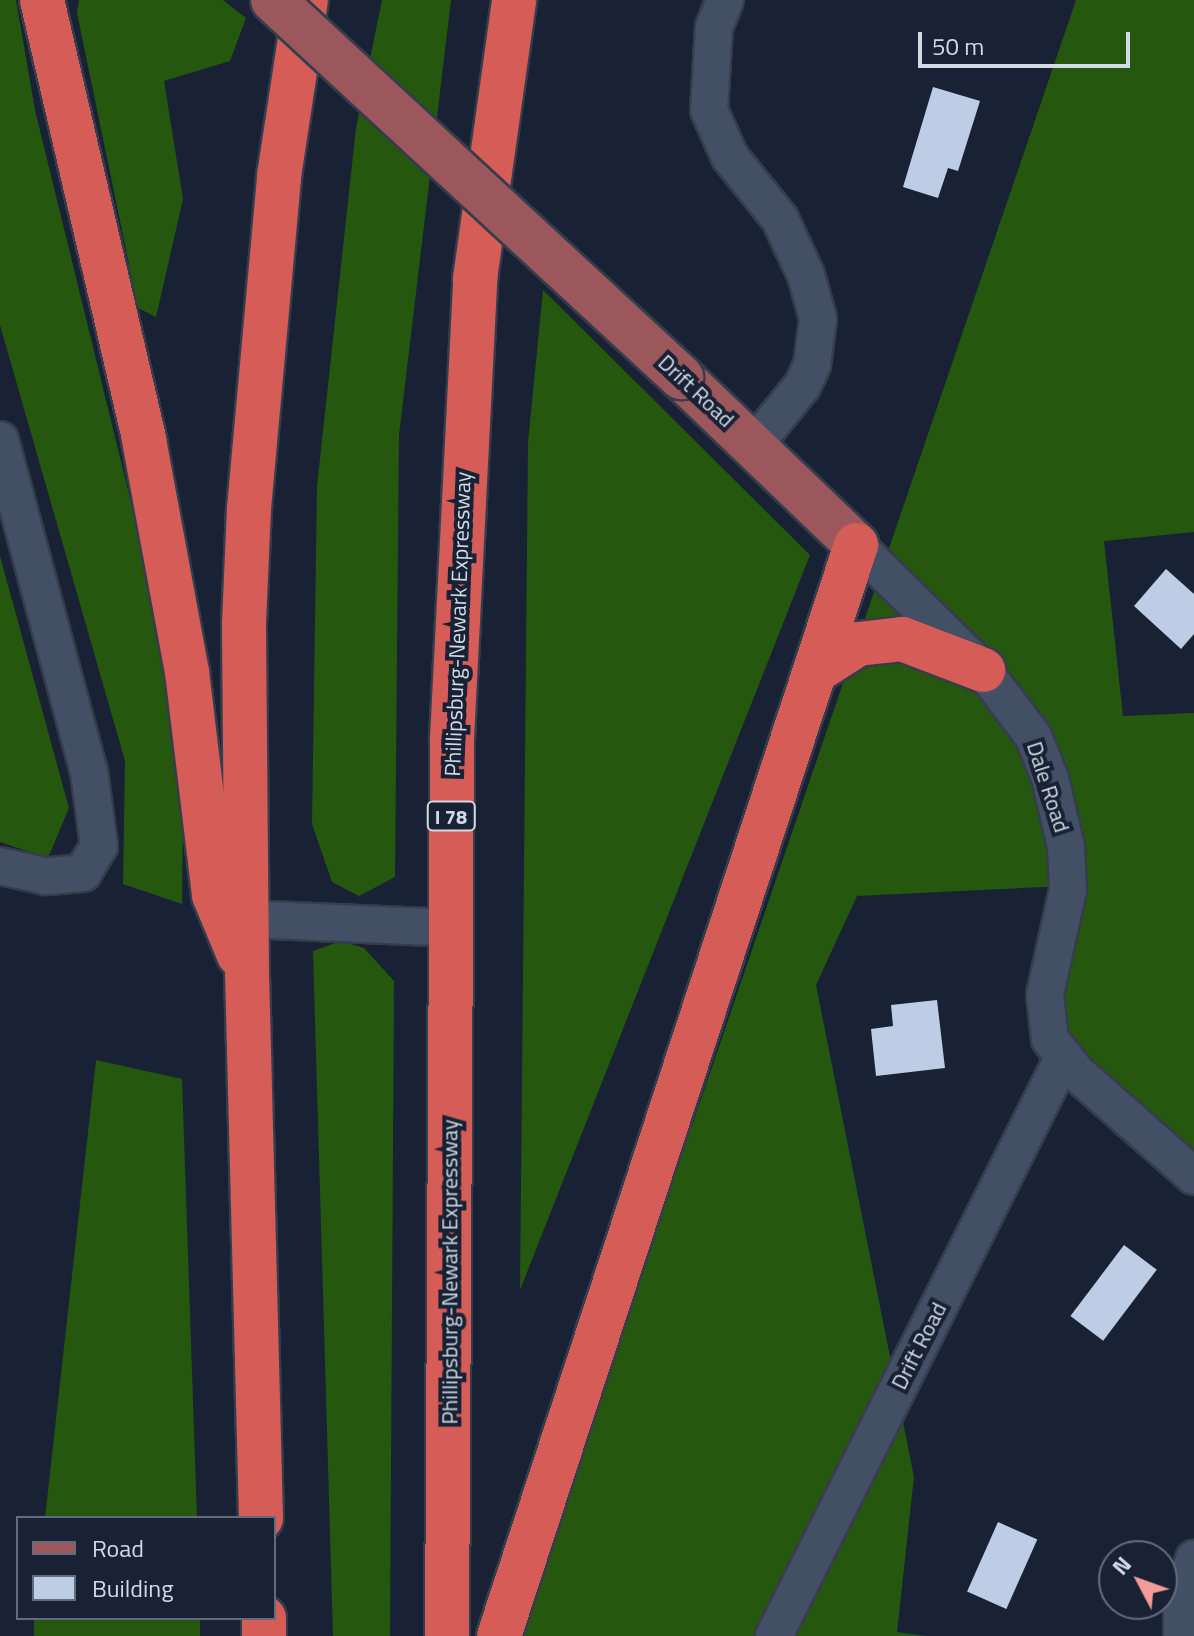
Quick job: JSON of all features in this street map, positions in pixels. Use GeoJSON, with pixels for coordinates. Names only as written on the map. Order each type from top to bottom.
{"type":"FeatureCollection","features":[{"type":"Feature","properties":{"kind":"highway"},"geometry":{"type":"LineString","coordinates":[[42,0],[144,440],[187,672],[214,895],[247,973]]}},
{"type":"Feature","properties":{"kind":"highway"},"geometry":{"type":"LineString","coordinates":[[261,1516],[243,743],[249,508],[279,176],[306,0]]}},
{"type":"Feature","properties":{"kind":"highway","name":"Phillipsburg-Newark Expressway"},"geometry":{"type":"LineString","coordinates":[[447,1636],[452,739],[475,279],[514,0]]}},
{"type":"Feature","properties":{"kind":"highway"},"geometry":{"type":"LineString","coordinates":[[499,1636],[506,1599],[819,669],[856,545]]}},
{"type":"Feature","properties":{"kind":"highway"},"geometry":{"type":"LineString","coordinates":[[819,669],[858,644],[902,639],[983,670]]}},
{"type":"Feature","properties":{"kind":"main road","name":"Drift Road"},"geometry":{"type":"LineString","coordinates":[[273,0],[754,445]]}},
{"type":"Feature","properties":{"kind":"main road","name":"Dale Road"},"geometry":{"type":"LineString","coordinates":[[754,445],[856,545]]}},
{"type":"Feature","properties":{"kind":"street","name":"Drift Road"},"geometry":{"type":"LineString","coordinates":[[725,0],[714,27],[709,110],[730,157],[780,219],[806,275],[818,319],[812,365],[802,386],[754,445]]}},
{"type":"Feature","properties":{"kind":"street"},"geometry":{"type":"LineString","coordinates":[[0,440],[89,771],[99,846],[83,873],[45,876],[0,866]]}},
{"type":"Feature","properties":{"kind":"street","name":"Dale Road"},"geometry":{"type":"LineString","coordinates":[[856,545],[983,670],[1033,736],[1050,778],[1066,847],[1068,890],[1045,995],[1046,1026],[1064,1056],[1194,1176]]}},
{"type":"Feature","properties":{"kind":"street"},"geometry":{"type":"LineString","coordinates":[[247,919],[450,928]]}},
{"type":"Feature","properties":{"kind":"street","name":"Drift Road"},"geometry":{"type":"LineString","coordinates":[[774,1636],[1064,1056]]}},
{"type":"Feature","properties":{"kind":"street"},"geometry":{"type":"LineString","coordinates":[[1182,1636],[1182,1600],[1194,1559]]}},
{"type":"Feature","properties":{"kind":"green space"},"geometry":{"type":"Polygon","coordinates":[[[0,0],[16,0],[35,110],[184,719],[182,904],[123,884],[125,761],[0,325],[0,0]]]}},
{"type":"Feature","properties":{"kind":"green space"},"geometry":{"type":"Polygon","coordinates":[[[79,0],[223,0],[246,18],[230,61],[164,81],[183,199],[156,317],[138,308],[77,13],[79,0]]]}},
{"type":"Feature","properties":{"kind":"green space"},"geometry":{"type":"Polygon","coordinates":[[[382,0],[451,0],[399,435],[395,877],[359,896],[332,882],[312,824],[317,486],[356,128],[382,0]]]}},
{"type":"Feature","properties":{"kind":"green space"},"geometry":{"type":"Polygon","coordinates":[[[1076,0],[1194,0],[1194,532],[1104,541],[1123,716],[1194,713],[1194,1154],[1066,1040],[1064,886],[857,896],[816,985],[914,1477],[897,1632],[926,1636],[518,1636],[1076,0]]]}},
{"type":"Feature","properties":{"kind":"green space"},"geometry":{"type":"Polygon","coordinates":[[[543,290],[810,555],[520,1290],[528,442],[543,290]]]}},
{"type":"Feature","properties":{"kind":"green space"},"geometry":{"type":"Polygon","coordinates":[[[0,556],[69,808],[48,858],[0,842],[0,556]]]}},
{"type":"Feature","properties":{"kind":"green space"},"geometry":{"type":"Polygon","coordinates":[[[341,941],[364,948],[394,981],[390,1636],[333,1636],[313,951],[341,941]]]}},
{"type":"Feature","properties":{"kind":"green space"},"geometry":{"type":"Polygon","coordinates":[[[96,1060],[182,1079],[197,1516],[45,1516],[96,1060]]]}},
{"type":"Feature","properties":{"kind":"green space"},"geometry":{"type":"Polygon","coordinates":[[[34,1620],[200,1620],[200,1636],[34,1636],[34,1620]]]}},
{"type":"Feature","properties":{"kind":"building"},"geometry":{"type":"Polygon","coordinates":[[[933,87],[980,101],[958,171],[948,168],[938,198],[903,187],[933,87]]]}},
{"type":"Feature","properties":{"kind":"building"},"geometry":{"type":"Polygon","coordinates":[[[1166,569],[1194,594],[1194,634],[1181,649],[1134,606],[1166,569]]]}},
{"type":"Feature","properties":{"kind":"building"},"geometry":{"type":"Polygon","coordinates":[[[937,1000],[945,1068],[876,1076],[871,1029],[893,1026],[891,1005],[937,1000]]]}},
{"type":"Feature","properties":{"kind":"building"},"geometry":{"type":"Polygon","coordinates":[[[1124,1245],[1157,1270],[1103,1341],[1070,1316],[1124,1245]]]}},
{"type":"Feature","properties":{"kind":"building"},"geometry":{"type":"Polygon","coordinates":[[[998,1522],[1037,1539],[1006,1609],[967,1591],[998,1522]]]}}]}
